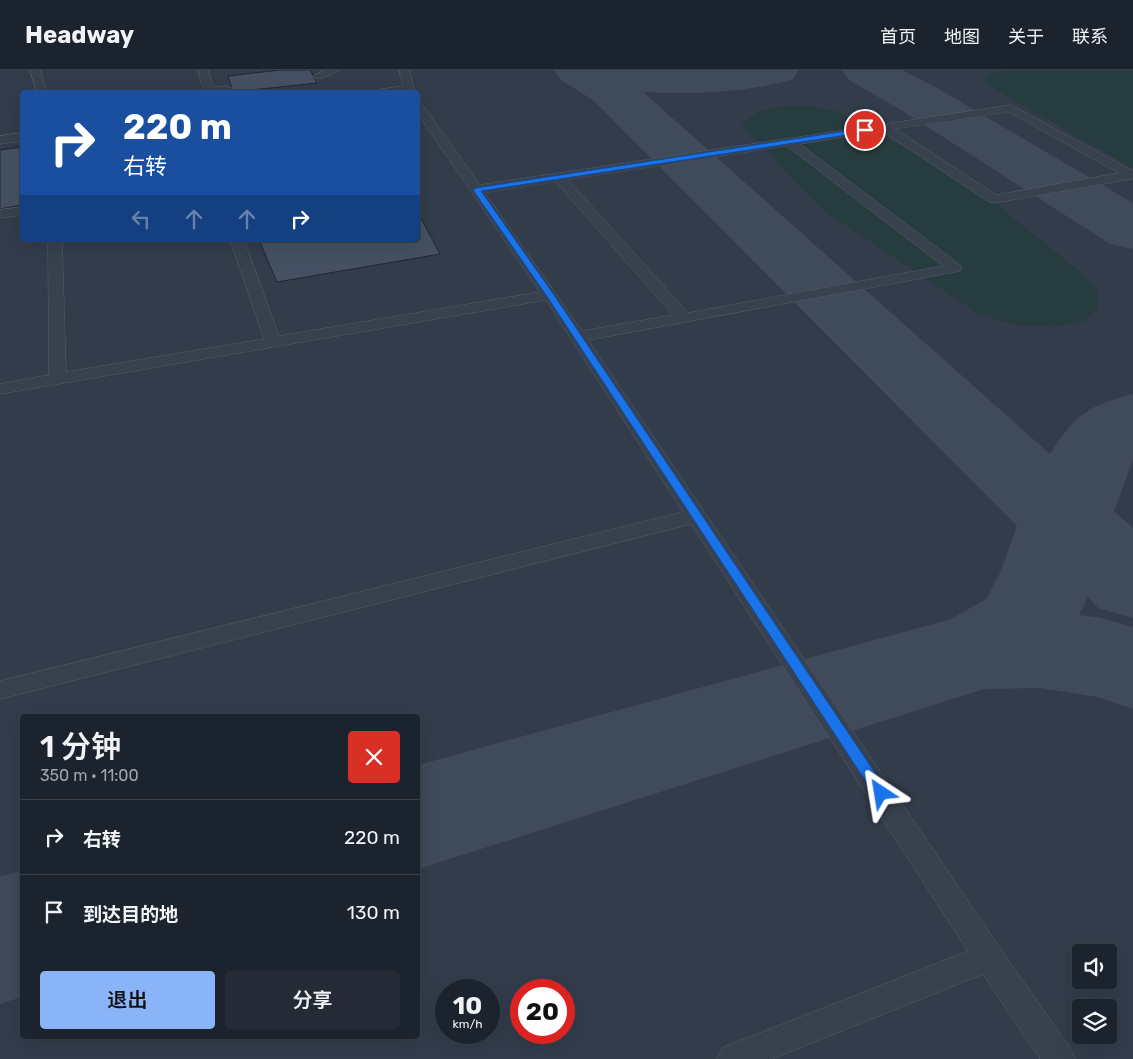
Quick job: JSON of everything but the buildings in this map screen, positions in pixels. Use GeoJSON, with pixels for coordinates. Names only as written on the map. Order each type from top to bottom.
{"type":"FeatureCollection","features":[{"type":"Feature","properties":{"kind":"lane"},"geometry":{"type":"LineString","coordinates":[[35,70],[41,90]]}},
{"type":"Feature","properties":{"kind":"lane"},"geometry":{"type":"LineString","coordinates":[[204,70],[205,90]]}},
{"type":"Feature","properties":{"kind":"lane"},"geometry":{"type":"LineString","coordinates":[[319,76],[334,70]]}},
{"type":"Feature","properties":{"kind":"lane"},"geometry":{"type":"LineString","coordinates":[[404,70],[410,90]]}},
{"type":"Feature","properties":{"kind":"lane"},"geometry":{"type":"LineString","coordinates":[[219,90],[226,89]]}},
{"type":"Feature","properties":{"kind":"lane"},"geometry":{"type":"LineString","coordinates":[[420,108],[550,295],[698,515],[988,957],[1059,1059]]}},
{"type":"Feature","properties":{"kind":"lane"},"geometry":{"type":"LineString","coordinates":[[476,190],[1011,108],[1131,175],[994,199],[884,128]]}},
{"type":"Feature","properties":{"kind":"lane"},"geometry":{"type":"LineString","coordinates":[[0,140],[20,137]]}},
{"type":"Feature","properties":{"kind":"lane"},"geometry":{"type":"LineString","coordinates":[[577,337],[955,268],[790,142]]}},
{"type":"Feature","properties":{"kind":"lane"},"geometry":{"type":"LineString","coordinates":[[559,177],[684,318]]}},
{"type":"Feature","properties":{"kind":"lane"},"geometry":{"type":"LineString","coordinates":[[0,214],[20,211]]}},
{"type":"Feature","properties":{"kind":"lane"},"geometry":{"type":"LineString","coordinates":[[55,242],[58,379]]}},
{"type":"Feature","properties":{"kind":"lane"},"geometry":{"type":"LineString","coordinates":[[238,242],[273,342]]}},
{"type":"Feature","properties":{"kind":"lane"},"geometry":{"type":"LineString","coordinates":[[0,389],[550,295]]}},
{"type":"Feature","properties":{"kind":"lane"},"geometry":{"type":"LineString","coordinates":[[0,690],[698,515]]}},
{"type":"Feature","properties":{"kind":"lane"},"geometry":{"type":"LineString","coordinates":[[733,1059],[988,957]]}},
{"type":"Feature","properties":{"kind":"shaded area"},"geometry":{"type":"Polygon","coordinates":[[[0,70],[1133,70],[1133,1059],[0,1059],[0,70]]]}},
{"type":"Feature","properties":{"kind":"green space"},"geometry":{"type":"Polygon","coordinates":[[[1004,70],[1133,70],[1133,168],[994,89],[985,81],[989,75],[1004,70]]]}},
{"type":"Feature","properties":{"kind":"green space"},"geometry":{"type":"Polygon","coordinates":[[[788,106],[816,107],[839,112],[972,184],[1086,277],[1098,293],[1098,308],[1084,321],[1055,327],[1017,325],[979,314],[823,210],[742,125],[757,113],[788,106]]]}},
{"type":"Feature","properties":{"kind":"taxiway"},"geometry":{"type":"LineString","coordinates":[[578,70],[612,90],[651,129],[1065,519]]}},
{"type":"Feature","properties":{"kind":"taxiway"},"geometry":{"type":"LineString","coordinates":[[588,70],[637,77],[682,79],[775,70]]}},
{"type":"Feature","properties":{"kind":"taxiway"},"geometry":{"type":"LineString","coordinates":[[866,70],[919,99],[1133,230]]}},
{"type":"Feature","properties":{"kind":"taxiway"},"geometry":{"type":"LineString","coordinates":[[1065,519],[1093,453],[1114,429],[1133,419]]}},
{"type":"Feature","properties":{"kind":"taxiway"},"geometry":{"type":"LineString","coordinates":[[983,650],[1022,626],[1049,573],[1065,519]]}},
{"type":"Feature","properties":{"kind":"taxiway"},"geometry":{"type":"LineString","coordinates":[[1065,519],[1133,583]]}},
{"type":"Feature","properties":{"kind":"taxiway"},"geometry":{"type":"LineString","coordinates":[[983,650],[1040,649],[1101,658],[1133,668]]}},
{"type":"Feature","properties":{"kind":"taxiway"},"geometry":{"type":"LineString","coordinates":[[420,816],[983,650]]}},
{"type":"Feature","properties":{"kind":"taxiway"},"geometry":{"type":"LineString","coordinates":[[0,940],[20,935]]}},
{"type":"Feature","properties":{"kind":"route"},"geometry":{"type":"LineString","coordinates":[[865,130],[476,190],[550,295],[881,793]]}}]}
